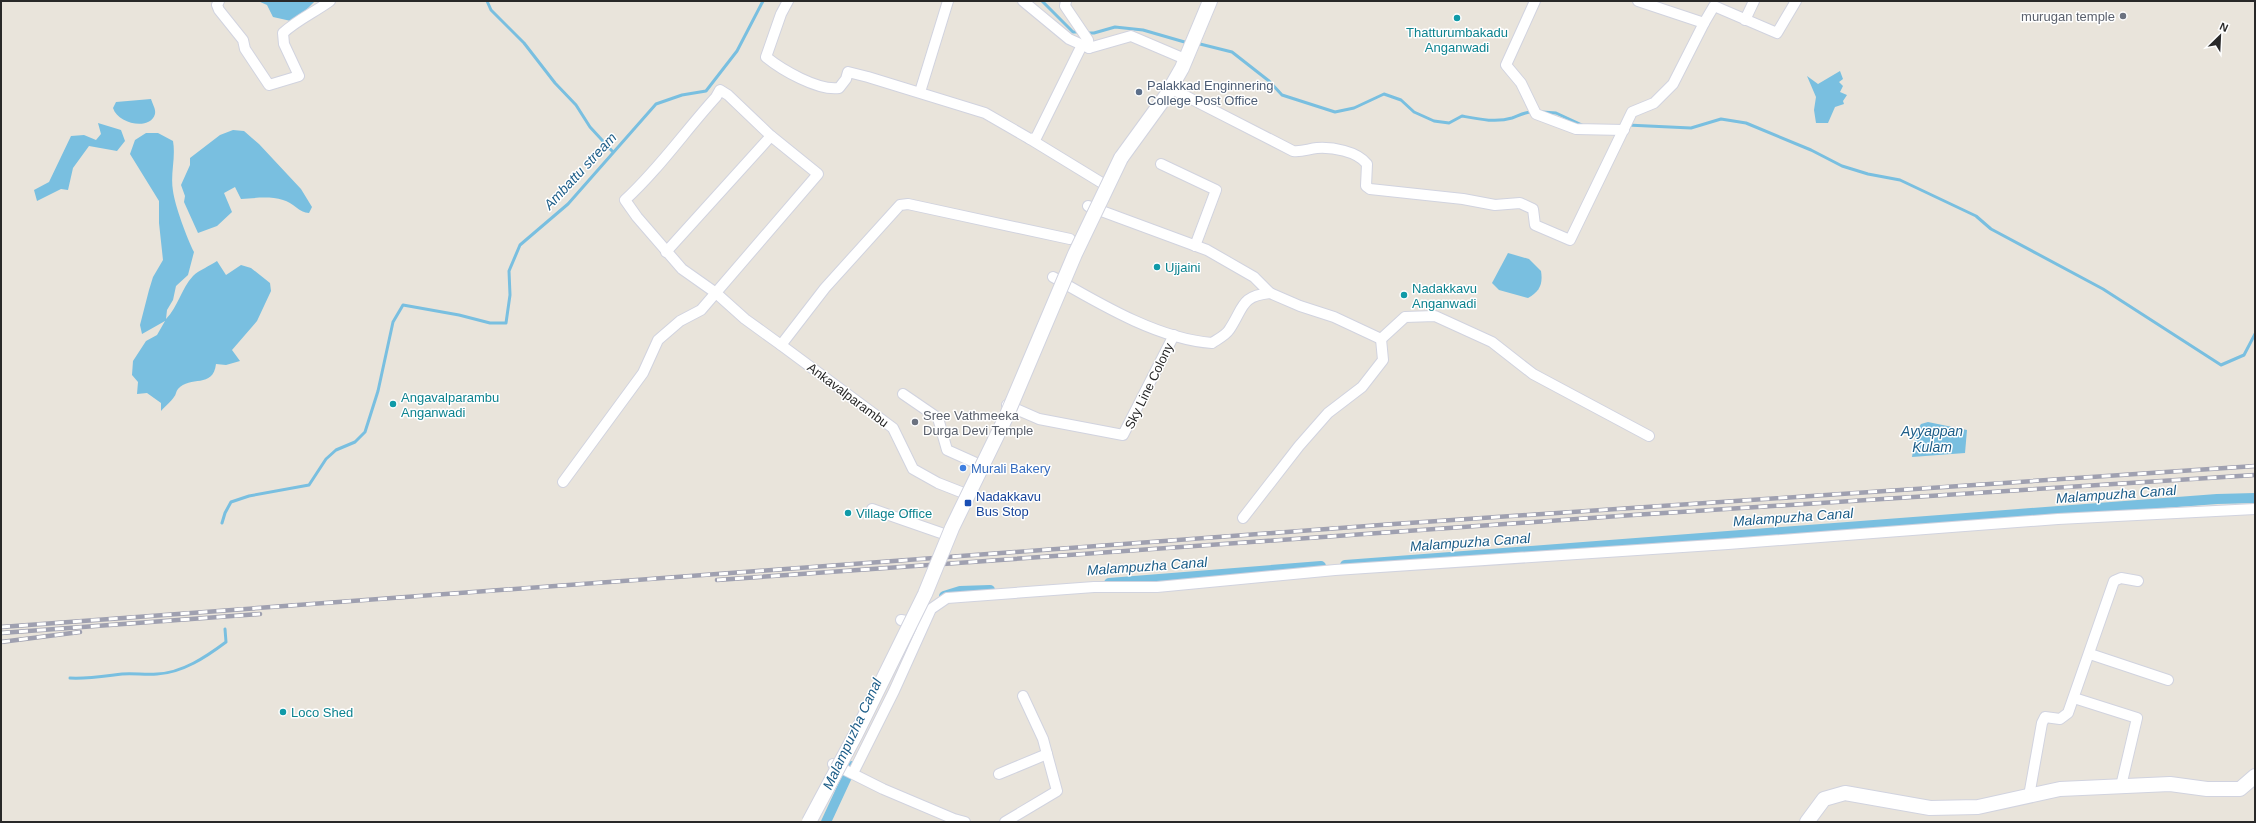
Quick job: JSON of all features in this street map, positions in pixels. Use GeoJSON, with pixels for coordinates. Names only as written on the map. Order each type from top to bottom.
{"type":"FeatureCollection","features":[{"type":"Feature","properties":{"kind":"main road"},"geometry":{"type":"LineString","coordinates":[[809,822],[856,734],[925,594],[952,528],[1006,417],[1075,254],[1121,158],[1170,88],[1190,49],[1210,1]]}},
{"type":"Feature","properties":{"kind":"main road"},"geometry":{"type":"LineString","coordinates":[[1807,822],[1824,799],[1845,793],[1930,808],[1978,807],[2060,789],[2170,784],[2206,789],[2240,788],[2255,776]]}},
{"type":"Feature","properties":{"kind":"street"},"geometry":{"type":"LineString","coordinates":[[215,2],[243,40],[245,49],[269,85],[299,76],[284,44],[283,33],[292,25],[308,17],[330,1]]}},
{"type":"Feature","properties":{"kind":"street"},"geometry":{"type":"LineString","coordinates":[[788,1],[781,14],[766,57],[782,70],[830,89],[840,88],[846,79],[848,72],[920,92],[986,113],[1030,138],[1102,183]]}},
{"type":"Feature","properties":{"kind":"street"},"geometry":{"type":"LineString","coordinates":[[920,92],[948,1]]}},
{"type":"Feature","properties":{"kind":"street"},"geometry":{"type":"LineString","coordinates":[[1023,1],[1069,39],[1087,44],[1131,36],[1190,49]]}},
{"type":"Feature","properties":{"kind":"street"},"geometry":{"type":"LineString","coordinates":[[1030,138],[1036,138],[1087,44],[1080,26],[1065,6],[1066,1]]}},
{"type":"Feature","properties":{"kind":"street"},"geometry":{"type":"LineString","coordinates":[[1534,1],[1506,65],[1521,83],[1528,101],[1536,114],[1576,129],[1624,130]]}},
{"type":"Feature","properties":{"kind":"street"},"geometry":{"type":"LineString","coordinates":[[1638,1],[1704,23]]}},
{"type":"Feature","properties":{"kind":"street"},"geometry":{"type":"LineString","coordinates":[[1745,20],[1754,1]]}},
{"type":"Feature","properties":{"kind":"street"},"geometry":{"type":"LineString","coordinates":[[1170,88],[1293,151],[1303,152],[1324,148],[1342,151],[1364,160],[1367,169],[1366,186],[1370,189],[1495,205],[1520,203],[1533,209],[1535,225],[1570,240],[1632,112],[1654,104],[1673,84],[1714,6],[1777,33],[1796,1]]}},
{"type":"Feature","properties":{"kind":"street","name":"Ankavalparambu"},"geometry":{"type":"LineString","coordinates":[[771,136],[728,95],[720,90],[716,97],[658,166],[625,200],[666,252],[682,269],[716,293],[744,320],[782,345],[893,428],[913,469],[938,483],[961,492]]}},
{"type":"Feature","properties":{"kind":"street"},"geometry":{"type":"LineString","coordinates":[[562,482],[643,373],[658,340],[680,321],[701,310],[818,174],[771,136],[666,252]]}},
{"type":"Feature","properties":{"kind":"street"},"geometry":{"type":"LineString","coordinates":[[1161,164],[1216,190],[1195,246]]}},
{"type":"Feature","properties":{"kind":"street"},"geometry":{"type":"LineString","coordinates":[[782,345],[824,288],[900,205],[908,204],[1070,239]]}},
{"type":"Feature","properties":{"kind":"street"},"geometry":{"type":"LineString","coordinates":[[1088,206],[1207,250],[1254,276],[1270,293],[1300,306],[1334,317],[1381,339]]}},
{"type":"Feature","properties":{"kind":"street"},"geometry":{"type":"LineString","coordinates":[[1053,277],[1100,304],[1194,342],[1212,343],[1229,331],[1240,308],[1255,294],[1270,293]]}},
{"type":"Feature","properties":{"kind":"street"},"geometry":{"type":"LineString","coordinates":[[1381,339],[1406,316],[1435,316],[1492,342],[1533,374],[1650,436]]}},
{"type":"Feature","properties":{"kind":"street","name":"Sky Line Colony"},"geometry":{"type":"LineString","coordinates":[[1007,405],[1039,418],[1123,435],[1174,335]]}},
{"type":"Feature","properties":{"kind":"street"},"geometry":{"type":"LineString","coordinates":[[1243,518],[1299,446],[1328,412],[1362,387],[1383,360],[1381,339]]}},
{"type":"Feature","properties":{"kind":"street"},"geometry":{"type":"LineString","coordinates":[[902,394],[938,418],[947,450],[976,464]]}},
{"type":"Feature","properties":{"kind":"street"},"geometry":{"type":"LineString","coordinates":[[872,509],[941,533]]}},
{"type":"Feature","properties":{"kind":"street"},"geometry":{"type":"LineString","coordinates":[[850,772],[894,691],[923,625],[935,604],[947,598],[1094,587],[1157,587],[1336,570],[1713,545],[2050,520],[2255,509]]}},
{"type":"Feature","properties":{"kind":"street"},"geometry":{"type":"LineString","coordinates":[[2029,796],[2042,723],[2045,717],[2060,719],[2065,716],[2074,698],[2090,654],[2114,581],[2121,578],[2138,581]]}},
{"type":"Feature","properties":{"kind":"street"},"geometry":{"type":"LineString","coordinates":[[902,620],[923,625]]}},
{"type":"Feature","properties":{"kind":"street"},"geometry":{"type":"LineString","coordinates":[[2090,654],[2168,680]]}},
{"type":"Feature","properties":{"kind":"street"},"geometry":{"type":"LineString","coordinates":[[1005,822],[1057,791],[1043,739],[1023,696]]}},
{"type":"Feature","properties":{"kind":"street"},"geometry":{"type":"LineString","coordinates":[[2074,698],[2137,718],[2121,786]]}},
{"type":"Feature","properties":{"kind":"street"},"geometry":{"type":"LineString","coordinates":[[999,774],[1047,754]]}},
{"type":"Feature","properties":{"kind":"street"},"geometry":{"type":"LineString","coordinates":[[833,764],[883,789],[954,821],[965,822]]}},
{"type":"Feature","properties":{"kind":"water"},"geometry":{"type":"Polygon","coordinates":[[[258,1],[315,1],[301,15],[291,21],[273,17],[267,5],[258,1]]]}},
{"type":"Feature","properties":{"kind":"water"},"geometry":{"type":"Polygon","coordinates":[[[1840,71],[1843,79],[1839,82],[1843,86],[1840,92],[1847,95],[1843,101],[1844,104],[1835,107],[1828,123],[1816,123],[1814,110],[1816,97],[1807,76],[1818,84],[1840,71]]]}},
{"type":"Feature","properties":{"kind":"water"},"geometry":{"type":"Polygon","coordinates":[[[151,99],[155,114],[152,119],[141,124],[121,118],[116,114],[113,108],[116,102],[151,99]]]}},
{"type":"Feature","properties":{"kind":"water"},"geometry":{"type":"Polygon","coordinates":[[[98,123],[121,130],[125,141],[117,151],[89,146],[73,168],[68,190],[61,189],[37,201],[34,190],[49,182],[71,136],[84,135],[96,140],[101,134],[98,123]]]}},
{"type":"Feature","properties":{"kind":"water"},"geometry":{"type":"Polygon","coordinates":[[[233,130],[244,131],[259,144],[301,189],[312,207],[309,213],[305,213],[287,201],[278,199],[241,199],[235,187],[224,193],[232,212],[217,226],[198,233],[184,202],[185,196],[181,185],[190,165],[190,158],[220,135],[233,130]]]}},
{"type":"Feature","properties":{"kind":"water"},"geometry":{"type":"Polygon","coordinates":[[[146,133],[158,133],[173,141],[174,154],[172,185],[174,197],[194,252],[188,275],[176,286],[173,300],[167,310],[166,319],[174,309],[185,287],[193,276],[217,261],[226,275],[241,265],[251,268],[270,283],[271,291],[257,321],[232,350],[240,361],[226,365],[216,364],[214,372],[206,379],[183,385],[178,389],[173,399],[161,411],[161,403],[147,393],[137,394],[138,382],[132,375],[133,361],[146,341],[157,335],[165,321],[142,334],[140,325],[149,290],[153,277],[163,260],[159,223],[159,201],[130,154],[135,140],[146,133]]]}},
{"type":"Feature","properties":{"kind":"water"},"geometry":{"type":"Polygon","coordinates":[[[1508,253],[1529,259],[1541,271],[1542,280],[1540,287],[1528,298],[1499,290],[1492,283],[1508,253]]]}},
{"type":"Feature","properties":{"kind":"water","name":"Ayyappan Kulam"},"geometry":{"type":"Polygon","coordinates":[[[1928,422],[1967,430],[1965,453],[1912,457],[1916,432],[1921,424],[1928,422]]]}},
{"type":"Feature","properties":{"kind":"waterway"},"geometry":{"type":"LineString","coordinates":[[487,1],[491,10],[524,43],[555,83],[576,105],[590,127],[613,152]]}},
{"type":"Feature","properties":{"kind":"waterway","name":"Ambattu stream"},"geometry":{"type":"LineString","coordinates":[[222,523],[231,502],[249,496],[309,485],[326,459],[336,450],[355,442],[365,432],[378,391],[393,322],[403,305],[459,315],[490,323],[506,323],[510,295],[509,271],[520,245],[568,204],[656,104],[682,95],[706,91],[737,51],[763,1]]}},
{"type":"Feature","properties":{"kind":"waterway","name":"Ambattu stream"},"geometry":{"type":"LineString","coordinates":[[1042,1],[1073,32],[1079,32]]}},
{"type":"Feature","properties":{"kind":"waterway"},"geometry":{"type":"LineString","coordinates":[[1087,33],[1094,33],[1115,27],[1143,30],[1188,43]]}},
{"type":"Feature","properties":{"kind":"waterway"},"geometry":{"type":"LineString","coordinates":[[1196,43],[1232,52],[1269,81],[1282,95],[1335,112],[1354,108],[1384,94],[1401,100],[1414,112],[1434,121],[1449,123],[1462,116],[1487,120],[1500,120],[1533,112]]}},
{"type":"Feature","properties":{"kind":"waterway"},"geometry":{"type":"LineString","coordinates":[[1542,112],[1556,113],[1582,125]]}},
{"type":"Feature","properties":{"kind":"waterway"},"geometry":{"type":"LineString","coordinates":[[1627,125],[1691,128],[1721,119],[1746,123],[1811,150],[1842,166],[1868,174],[1900,180],[1976,216],[1991,229],[2103,289],[2221,365],[2244,355],[2255,334]]}},
{"type":"Feature","properties":{"kind":"waterway","name":"Malampuzha Canal"},"geometry":{"type":"LineString","coordinates":[[1345,565],[2217,499],[2255,498]]}},
{"type":"Feature","properties":{"kind":"waterway","name":"Malampuzha Canal"},"geometry":{"type":"LineString","coordinates":[[1109,583],[1321,566]]}},
{"type":"Feature","properties":{"kind":"waterway","name":"Malampuzha Canal"},"geometry":{"type":"LineString","coordinates":[[944,596],[960,591],[990,590]]}},
{"type":"Feature","properties":{"kind":"waterway"},"geometry":{"type":"LineString","coordinates":[[70,678],[90,678],[126,674],[157,674],[176,671],[202,658],[226,642],[225,629]]}},
{"type":"Feature","properties":{"kind":"waterway","name":"Malampuzha Canal"},"geometry":{"type":"LineString","coordinates":[[826,822],[852,766]]}},
{"type":"Feature","properties":{"kind":"railway"},"geometry":{"type":"LineString","coordinates":[[1,627],[1394,524],[2255,466]]}},
{"type":"Feature","properties":{"kind":"railway"},"geometry":{"type":"LineString","coordinates":[[717,580],[1633,515],[2255,475]]}},
{"type":"Feature","properties":{"kind":"railway"},"geometry":{"type":"LineString","coordinates":[[1,633],[260,614]]}},
{"type":"Feature","properties":{"kind":"railway"},"geometry":{"type":"LineString","coordinates":[[1,642],[80,632]]}},
{"type":"Feature","properties":{"kind":"place","name":"murugan temple"},"geometry":{"type":"Point","coordinates":[2123,16]}},
{"type":"Feature","properties":{"kind":"place","name":"Thatturumbakadu Anganwadi"},"geometry":{"type":"Point","coordinates":[1457,18]}},
{"type":"Feature","properties":{"kind":"place","name":"Palakkad Enginnering College Post Office"},"geometry":{"type":"Point","coordinates":[1139,92]}},
{"type":"Feature","properties":{"kind":"place","name":"Ujjaini"},"geometry":{"type":"Point","coordinates":[1157,267]}},
{"type":"Feature","properties":{"kind":"place","name":"Nadakkavu Anganwadi"},"geometry":{"type":"Point","coordinates":[1404,295]}},
{"type":"Feature","properties":{"kind":"place","name":"Angavalparambu Anganwadi"},"geometry":{"type":"Point","coordinates":[393,404]}},
{"type":"Feature","properties":{"kind":"place","name":"Sree Vathmeeka Durga Devi Temple"},"geometry":{"type":"Point","coordinates":[915,422]}},
{"type":"Feature","properties":{"kind":"place","name":"Murali Bakery"},"geometry":{"type":"Point","coordinates":[963,468]}},
{"type":"Feature","properties":{"kind":"place","name":"Nadakkavu Bus Stop"},"geometry":{"type":"Point","coordinates":[968,503]}},
{"type":"Feature","properties":{"kind":"place","name":"Village Office"},"geometry":{"type":"Point","coordinates":[848,513]}},
{"type":"Feature","properties":{"kind":"place","name":"Loco Shed"},"geometry":{"type":"Point","coordinates":[283,712]}}]}
